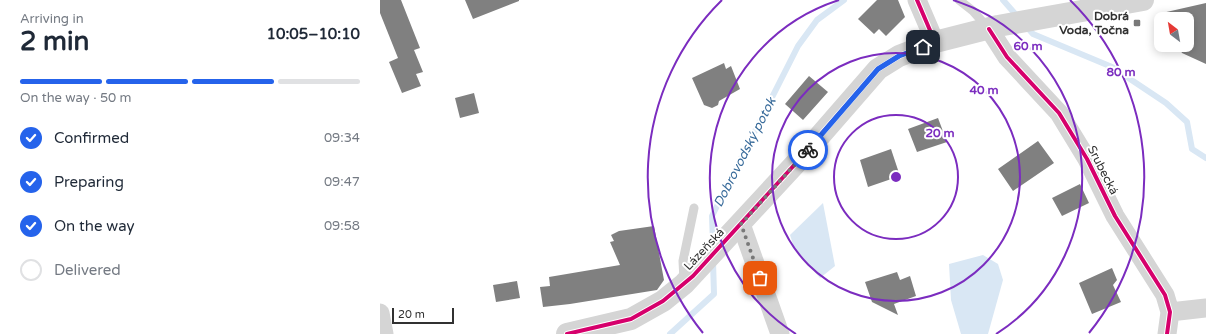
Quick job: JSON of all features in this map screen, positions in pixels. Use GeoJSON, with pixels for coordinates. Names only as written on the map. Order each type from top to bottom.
{"type":"FeatureCollection","features":[{"type":"Feature","properties":{"kind":"street"},"geometry":{"type":"LineString","coordinates":[[917,0],[935,42]]}},
{"type":"Feature","properties":{"kind":"street","name":"Lázeňská"},"geometry":{"type":"LineString","coordinates":[[567,334],[631,319],[663,301],[689,280],[878,69],[899,56],[935,42],[994,28],[1143,0]]}},
{"type":"Feature","properties":{"kind":"street","name":"Srubecká"},"geometry":{"type":"LineString","coordinates":[[994,28],[1007,57],[1059,113],[1087,159],[1115,216],[1165,294],[1170,312],[1167,334]]}},
{"type":"Feature","properties":{"kind":"street"},"geometry":{"type":"LineString","coordinates":[[734,231],[780,334]]}},
{"type":"Feature","properties":{"kind":"street"},"geometry":{"type":"LineString","coordinates":[[1170,312],[1206,308]]}},
{"type":"Feature","properties":{"kind":"street"},"geometry":{"type":"LineString","coordinates":[[380,313],[384,334]]}},
{"type":"Feature","properties":{"kind":"lane"},"geometry":{"type":"LineString","coordinates":[[959,0],[994,28]]}},
{"type":"Feature","properties":{"kind":"lane"},"geometry":{"type":"LineString","coordinates":[[689,280],[683,261],[694,208]]}},
{"type":"Feature","properties":{"kind":"water"},"geometry":{"type":"Polygon","coordinates":[[[823,203],[835,266],[820,278],[794,247],[790,235],[823,203]]]}},
{"type":"Feature","properties":{"kind":"water"},"geometry":{"type":"Polygon","coordinates":[[[983,255],[998,264],[1003,280],[988,334],[961,334],[951,300],[949,264],[983,255]]]}},
{"type":"Feature","properties":{"kind":"building"},"geometry":{"type":"Polygon","coordinates":[[[380,0],[401,0],[420,48],[414,50],[423,72],[416,74],[421,86],[402,93],[389,62],[398,58],[380,13],[380,0]]]}},
{"type":"Feature","properties":{"kind":"building"},"geometry":{"type":"Polygon","coordinates":[[[465,0],[519,0],[519,1],[473,19],[465,0]]]}},
{"type":"Feature","properties":{"kind":"building"},"geometry":{"type":"Polygon","coordinates":[[[877,0],[898,0],[905,17],[886,36],[879,29],[874,34],[858,19],[877,0]]]}},
{"type":"Feature","properties":{"kind":"building"},"geometry":{"type":"Polygon","coordinates":[[[1206,3],[1206,64],[1182,52],[1194,52],[1194,12],[1166,12],[1206,3]]]}},
{"type":"Feature","properties":{"kind":"building"},"geometry":{"type":"Polygon","coordinates":[[[724,63],[726,69],[731,66],[740,89],[719,101],[718,105],[712,108],[704,105],[692,78],[724,63]]]}},
{"type":"Feature","properties":{"kind":"building"},"geometry":{"type":"Polygon","coordinates":[[[809,76],[828,92],[803,120],[785,104],[809,76]]]}},
{"type":"Feature","properties":{"kind":"building"},"geometry":{"type":"Polygon","coordinates":[[[474,93],[479,113],[460,118],[455,98],[474,93]]]}},
{"type":"Feature","properties":{"kind":"building"},"geometry":{"type":"Polygon","coordinates":[[[938,118],[947,142],[917,152],[908,129],[938,118]]]}},
{"type":"Feature","properties":{"kind":"building"},"geometry":{"type":"Polygon","coordinates":[[[1038,141],[1054,163],[1013,191],[998,169],[1038,141]]]}},
{"type":"Feature","properties":{"kind":"building"},"geometry":{"type":"Polygon","coordinates":[[[891,149],[900,176],[868,187],[860,160],[891,149]]]}},
{"type":"Feature","properties":{"kind":"building"},"geometry":{"type":"Polygon","coordinates":[[[1080,184],[1089,203],[1062,216],[1052,198],[1080,184]]]}},
{"type":"Feature","properties":{"kind":"building"},"geometry":{"type":"Polygon","coordinates":[[[654,226],[664,280],[657,290],[543,307],[540,287],[550,286],[549,277],[620,265],[610,242],[614,241],[611,235],[619,231],[654,226]]]}},
{"type":"Feature","properties":{"kind":"building"},"geometry":{"type":"Polygon","coordinates":[[[1112,268],[1117,280],[1113,285],[1121,302],[1092,314],[1079,283],[1112,268]]]}},
{"type":"Feature","properties":{"kind":"building"},"geometry":{"type":"Polygon","coordinates":[[[897,272],[900,280],[910,276],[916,296],[894,304],[898,315],[872,302],[865,282],[897,272]]]}},
{"type":"Feature","properties":{"kind":"building"},"geometry":{"type":"Polygon","coordinates":[[[517,281],[520,298],[496,302],[493,285],[517,281]]]}},
{"type":"Feature","properties":{"kind":"waterway","name":"Dobrovodský potok"},"geometry":{"type":"LineString","coordinates":[[713,244],[712,216],[798,46],[817,20],[844,0]]}},
{"type":"Feature","properties":{"kind":"waterway","name":"Dobrovodský potok"},"geometry":{"type":"LineString","coordinates":[[1003,0],[1018,17]]}},
{"type":"Feature","properties":{"kind":"waterway","name":"Dobrovodský potok"},"geometry":{"type":"LineString","coordinates":[[1025,25],[1033,34],[1112,67],[1166,103],[1187,122],[1192,149],[1206,158]]}},
{"type":"Feature","properties":{"kind":"waterway","name":"Dobrovodský potok"},"geometry":{"type":"LineString","coordinates":[[670,334],[714,294],[713,261]]}},
{"type":"Feature","properties":{"kind":"cycle path"},"geometry":{"type":"LineString","coordinates":[[567,334],[631,319],[663,301],[693,276],[797,162],[878,69],[899,56],[935,42],[917,0]]}},
{"type":"Feature","properties":{"kind":"cycle path"},"geometry":{"type":"LineString","coordinates":[[989,29],[1007,57],[1059,113],[1087,159],[1115,216],[1165,295],[1170,312],[1167,334]]}},
{"type":"Feature","properties":{"kind":"way so far"},"geometry":{"type":"LineString","coordinates":[[760,278],[741,224],[808,150]]}},
{"type":"Feature","properties":{"kind":"place","name":"Dobrá Voda, Točna"},"geometry":{"type":"Point","coordinates":[1137,23]}},
{"type":"Feature","properties":{"kind":"route"},"geometry":{"type":"LineString","coordinates":[[808,150],[878,69],[899,56],[923,47]]}}]}
